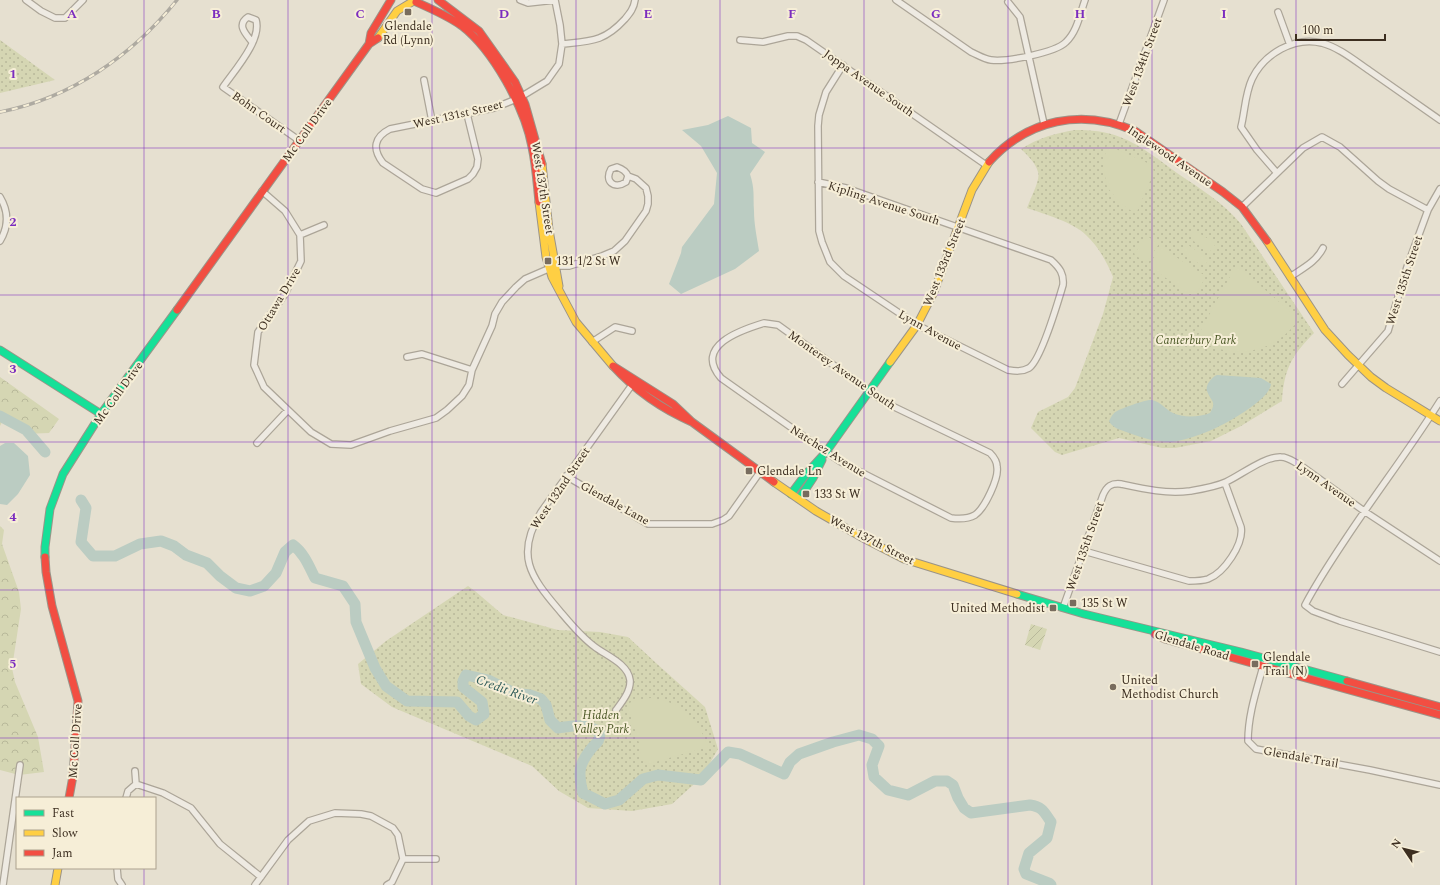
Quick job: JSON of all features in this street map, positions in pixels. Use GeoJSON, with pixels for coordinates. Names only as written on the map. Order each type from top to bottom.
{"type":"FeatureCollection","features":[{"type":"Feature","properties":{"kind":"main road","name":"Mc Coll Drive"},"geometry":{"type":"LineString","coordinates":[[369,44],[371,32],[391,0]]}},
{"type":"Feature","properties":{"kind":"main road","name":"Mc Coll Drive"},"geometry":{"type":"LineString","coordinates":[[69,797],[73,776],[78,701],[52,606],[46,572],[45,547],[50,510],[63,474],[101,414],[369,44],[378,38],[397,11],[412,2],[424,0]]}},
{"type":"Feature","properties":{"kind":"main road"},"geometry":{"type":"LineString","coordinates":[[438,0],[466,20],[476,34]]}},
{"type":"Feature","properties":{"kind":"main road"},"geometry":{"type":"LineString","coordinates":[[412,2],[444,14],[469,32],[476,34]]}},
{"type":"Feature","properties":{"kind":"main road","name":"West 137th Street"},"geometry":{"type":"LineString","coordinates":[[476,34],[502,62],[515,82],[530,118],[541,159],[552,267],[559,288],[576,322],[613,366],[633,382],[673,404],[692,422],[791,494],[859,536],[904,559],[974,582],[1146,630]]}},
{"type":"Feature","properties":{"kind":"main road","name":"West 137th Street"},"geometry":{"type":"LineString","coordinates":[[476,34],[501,73],[515,100],[528,132],[532,146],[546,258],[552,267]]}},
{"type":"Feature","properties":{"kind":"main road","name":"Inglewood Avenue"},"geometry":{"type":"LineString","coordinates":[[1044,124],[1070,119],[1086,118],[1119,124],[1135,131],[1149,140],[1223,192],[1242,207],[1263,235],[1325,330],[1359,366],[1386,388],[1440,421]]}},
{"type":"Feature","properties":{"kind":"main road","name":"West 133rd Street"},"geometry":{"type":"LineString","coordinates":[[791,494],[806,474],[826,452],[917,325],[933,294],[972,190],[986,164],[1015,139],[1044,124]]}},
{"type":"Feature","properties":{"kind":"main road"},"geometry":{"type":"LineString","coordinates":[[0,350],[101,414]]}},
{"type":"Feature","properties":{"kind":"main road","name":"West 133rd Street"},"geometry":{"type":"LineString","coordinates":[[799,499],[813,478],[826,452]]}},
{"type":"Feature","properties":{"kind":"main road","name":"Glendale Road"},"geometry":{"type":"LineString","coordinates":[[1146,630],[1164,638],[1440,707]]}},
{"type":"Feature","properties":{"kind":"main road","name":"Glendale Road"},"geometry":{"type":"LineString","coordinates":[[1264,663],[1440,715]]}},
{"type":"Feature","properties":{"kind":"main road"},"geometry":{"type":"LineString","coordinates":[[55,885],[58,869]]}},
{"type":"Feature","properties":{"kind":"street"},"geometry":{"type":"LineString","coordinates":[[26,0],[41,11],[55,18],[65,18],[83,0]]}},
{"type":"Feature","properties":{"kind":"street","name":"West 131st Street"},"geometry":{"type":"LineString","coordinates":[[467,114],[478,159],[477,167],[468,179],[443,191],[436,193],[422,189],[383,162],[377,152],[376,145],[378,138],[383,133],[390,130],[494,108],[515,100],[547,81],[559,64],[562,44],[555,0],[528,3],[520,0]]}},
{"type":"Feature","properties":{"kind":"street"},"geometry":{"type":"LineString","coordinates":[[562,44],[590,41],[606,36],[615,30],[631,12],[635,0]]}},
{"type":"Feature","properties":{"kind":"street"},"geometry":{"type":"LineString","coordinates":[[896,0],[982,58],[998,61],[1050,51],[1065,43],[1075,28],[1084,0]]}},
{"type":"Feature","properties":{"kind":"street","name":"West 134th Street"},"geometry":{"type":"LineString","coordinates":[[1119,124],[1164,0]]}},
{"type":"Feature","properties":{"kind":"street"},"geometry":{"type":"LineString","coordinates":[[1008,2],[1020,17],[1044,124]]}},
{"type":"Feature","properties":{"kind":"street"},"geometry":{"type":"LineString","coordinates":[[1278,12],[1290,45]]}},
{"type":"Feature","properties":{"kind":"street","name":"Joppa Avenue South"},"geometry":{"type":"LineString","coordinates":[[740,40],[763,42],[788,36],[797,36],[806,40],[986,164]]}},
{"type":"Feature","properties":{"kind":"street","name":"Bohn Court"},"geometry":{"type":"LineString","coordinates":[[252,42],[244,58],[223,87],[300,141]]}},
{"type":"Feature","properties":{"kind":"street"},"geometry":{"type":"LineString","coordinates":[[1277,173],[1257,150],[1241,127],[1248,91],[1257,70],[1270,56],[1290,45],[1312,42],[1322,43],[1340,51],[1440,120]]}},
{"type":"Feature","properties":{"kind":"street"},"geometry":{"type":"LineString","coordinates":[[818,182],[819,114],[826,92],[843,65]]}},
{"type":"Feature","properties":{"kind":"street"},"geometry":{"type":"LineString","coordinates":[[424,80],[432,121]]}},
{"type":"Feature","properties":{"kind":"street"},"geometry":{"type":"LineString","coordinates":[[1242,207],[1303,148],[1322,137],[1340,147],[1389,189],[1428,210]]}},
{"type":"Feature","properties":{"kind":"street","name":"Ottawa Drive"},"geometry":{"type":"LineString","coordinates":[[300,234],[301,261],[285,294],[258,332],[254,365],[264,387],[311,432],[331,444],[351,444],[436,418],[447,410],[462,396],[469,384],[472,370],[492,326],[495,314],[502,302],[516,286],[526,279],[552,267],[569,266],[602,256],[614,251],[625,241],[646,211],[648,204],[646,188],[636,179],[628,176]]}},
{"type":"Feature","properties":{"kind":"street","name":"Kipling Avenue South"},"geometry":{"type":"LineString","coordinates":[[818,182],[846,188],[1051,260],[1060,269],[1063,277],[1060,297],[1039,356],[1028,368]]}},
{"type":"Feature","properties":{"kind":"street","name":"Lynn Avenue"},"geometry":{"type":"LineString","coordinates":[[818,182],[819,231],[825,252],[830,262],[844,276],[917,325],[1008,370],[1021,371],[1028,368]]}},
{"type":"Feature","properties":{"kind":"street","name":"West 135th Street"},"geometry":{"type":"LineString","coordinates":[[1359,366],[1388,331],[1407,267],[1428,210],[1440,189]]}},
{"type":"Feature","properties":{"kind":"street"},"geometry":{"type":"LineString","coordinates":[[262,191],[285,211],[300,234],[324,225]]}},
{"type":"Feature","properties":{"kind":"street"},"geometry":{"type":"LineString","coordinates":[[0,197],[5,205],[8,219],[5,234],[0,241]]}},
{"type":"Feature","properties":{"kind":"street"},"geometry":{"type":"LineString","coordinates":[[1290,277],[1314,261],[1323,248]]}},
{"type":"Feature","properties":{"kind":"street","name":"Monterey Avenue South"},"geometry":{"type":"LineString","coordinates":[[742,332],[764,323],[778,325],[891,406],[990,453],[995,459],[997,467],[997,474],[991,490]]}},
{"type":"Feature","properties":{"kind":"street"},"geometry":{"type":"LineString","coordinates":[[592,342],[614,327],[632,331]]}},
{"type":"Feature","properties":{"kind":"street","name":"Natchez Avenue"},"geometry":{"type":"LineString","coordinates":[[742,332],[725,340],[715,349],[713,356],[714,368],[721,378],[851,468],[951,518],[963,518],[974,515],[980,511],[991,490]]}},
{"type":"Feature","properties":{"kind":"street"},"geometry":{"type":"LineString","coordinates":[[407,357],[422,354],[472,370]]}},
{"type":"Feature","properties":{"kind":"street"},"geometry":{"type":"LineString","coordinates":[[1342,384],[1359,366]]}},
{"type":"Feature","properties":{"kind":"street","name":"West 132nd Street"},"geometry":{"type":"LineString","coordinates":[[616,710],[629,690],[630,681],[628,673],[623,667],[589,643],[542,590],[529,566],[528,542],[533,526],[566,476],[633,382]]}},
{"type":"Feature","properties":{"kind":"street"},"geometry":{"type":"LineString","coordinates":[[1440,401],[1317,582],[1305,605],[1313,611],[1340,621],[1440,652]]}},
{"type":"Feature","properties":{"kind":"street"},"geometry":{"type":"LineString","coordinates":[[257,443],[288,410]]}},
{"type":"Feature","properties":{"kind":"street","name":"Lynn Avenue"},"geometry":{"type":"LineString","coordinates":[[1110,485],[1115,484],[1158,492],[1177,492],[1206,488],[1225,483],[1264,460],[1274,457],[1282,457],[1300,465],[1364,511],[1440,561]]}},
{"type":"Feature","properties":{"kind":"street","name":"Glendale Lane"},"geometry":{"type":"LineString","coordinates":[[566,476],[648,524],[712,524],[729,516],[760,472]]}},
{"type":"Feature","properties":{"kind":"street"},"geometry":{"type":"LineString","coordinates":[[1084,551],[1189,580],[1195,581],[1207,579],[1220,572],[1241,540],[1241,527],[1225,483]]}},
{"type":"Feature","properties":{"kind":"street","name":"West 135th Street"},"geometry":{"type":"LineString","coordinates":[[1063,608],[1105,489],[1110,485]]}},
{"type":"Feature","properties":{"kind":"street","name":"Glendale Trail"},"geometry":{"type":"LineString","coordinates":[[1264,663],[1248,730],[1248,741],[1256,749],[1370,770],[1440,785]]}},
{"type":"Feature","properties":{"kind":"street"},"geometry":{"type":"LineString","coordinates":[[3,885],[20,765]]}},
{"type":"Feature","properties":{"kind":"street"},"geometry":{"type":"LineString","coordinates":[[135,771],[136,784]]}},
{"type":"Feature","properties":{"kind":"street"},"geometry":{"type":"LineString","coordinates":[[126,797],[128,791],[136,784]]}},
{"type":"Feature","properties":{"kind":"street"},"geometry":{"type":"LineString","coordinates":[[136,784],[163,793],[191,808],[220,844],[261,877]]}},
{"type":"Feature","properties":{"kind":"street"},"geometry":{"type":"LineString","coordinates":[[255,885],[288,840],[309,821],[335,813],[362,814],[376,818],[393,828],[398,835],[403,859],[392,882],[387,885]]}},
{"type":"Feature","properties":{"kind":"street"},"geometry":{"type":"LineString","coordinates":[[403,859],[436,859]]}},
{"type":"Feature","properties":{"kind":"street"},"geometry":{"type":"LineString","coordinates":[[117,869],[118,879],[122,885]]}},
{"type":"Feature","properties":{"kind":"green space"},"geometry":{"type":"Polygon","coordinates":[[[0,40],[55,80],[0,93],[0,40]]]}},
{"type":"Feature","properties":{"kind":"green space","name":"Canterbury Park"},"geometry":{"type":"Polygon","coordinates":[[[1075,130],[1104,132],[1128,140],[1150,153],[1211,196],[1227,209],[1241,224],[1314,333],[1300,348],[1290,363],[1285,380],[1282,401],[1241,426],[1211,441],[1175,448],[1162,448],[1119,438],[1062,455],[1055,452],[1031,428],[1038,412],[1068,397],[1075,388],[1103,314],[1113,277],[1098,249],[1080,230],[1058,219],[1027,208],[1039,175],[1033,162],[1021,149],[1047,136],[1075,130]]]}},
{"type":"Feature","properties":{"kind":"green space"},"geometry":{"type":"Polygon","coordinates":[[[1107,145],[1152,165],[1154,172],[1136,214],[1121,204],[1107,187],[1103,165],[1107,145]]]}},
{"type":"Feature","properties":{"kind":"green space"},"geometry":{"type":"Polygon","coordinates":[[[1193,232],[1197,232],[1215,243],[1214,245],[1217,247],[1214,252],[1211,250],[1210,252],[1192,240],[1193,238],[1190,236],[1193,232]]]}},
{"type":"Feature","properties":{"kind":"green space"},"geometry":{"type":"Polygon","coordinates":[[[1147,236],[1159,244],[1146,263],[1134,254],[1147,236]]]}},
{"type":"Feature","properties":{"kind":"green space"},"geometry":{"type":"Polygon","coordinates":[[[1184,245],[1187,247],[1188,245],[1206,257],[1205,259],[1208,261],[1205,265],[1202,263],[1201,265],[1183,253],[1184,252],[1181,250],[1184,245]]]}},
{"type":"Feature","properties":{"kind":"green space"},"geometry":{"type":"Polygon","coordinates":[[[1162,248],[1204,275],[1204,280],[1196,294],[1189,294],[1150,267],[1149,265],[1158,251],[1162,248]]]}},
{"type":"Feature","properties":{"kind":"green space"},"geometry":{"type":"Polygon","coordinates":[[[1241,269],[1299,319],[1289,331],[1278,340],[1265,347],[1238,352],[1210,346],[1196,339],[1233,271],[1241,269]]]}},
{"type":"Feature","properties":{"kind":"green space"},"geometry":{"type":"Polygon","coordinates":[[[0,377],[59,419],[49,433],[24,434],[20,425],[2,422],[0,426],[0,377]]]}},
{"type":"Feature","properties":{"kind":"green space"},"geometry":{"type":"Polygon","coordinates":[[[0,526],[4,530],[2,544],[19,592],[21,609],[12,668],[15,682],[38,737],[44,772],[19,775],[0,770],[0,526]]]}},
{"type":"Feature","properties":{"kind":"green space","name":"Hidden Valley Park"},"geometry":{"type":"Polygon","coordinates":[[[468,586],[503,615],[558,630],[600,632],[628,637],[705,707],[718,749],[702,777],[672,804],[632,811],[588,808],[559,791],[532,766],[392,707],[361,684],[358,664],[386,641],[468,586]]]}},
{"type":"Feature","properties":{"kind":"green space"},"geometry":{"type":"Polygon","coordinates":[[[1031,624],[1047,629],[1040,650],[1025,645],[1031,624]]]}},
{"type":"Feature","properties":{"kind":"green space"},"geometry":{"type":"Polygon","coordinates":[[[651,698],[672,703],[687,713],[699,728],[708,747],[648,764],[641,760],[639,743],[627,704],[636,700],[651,698]]]}},
{"type":"Feature","properties":{"kind":"shaded area"},"geometry":{"type":"Polygon","coordinates":[[[728,116],[751,128],[752,143],[765,152],[750,174],[753,189],[754,221],[759,251],[735,269],[681,294],[669,284],[682,247],[714,204],[717,173],[701,146],[682,130],[708,125],[728,116]]]}},
{"type":"Feature","properties":{"kind":"shaded area"},"geometry":{"type":"Polygon","coordinates":[[[1217,375],[1261,378],[1271,384],[1269,390],[1263,397],[1235,418],[1205,433],[1190,438],[1166,442],[1144,438],[1118,429],[1109,421],[1113,414],[1117,411],[1149,400],[1158,402],[1177,415],[1197,416],[1210,413],[1213,402],[1207,391],[1207,386],[1211,379],[1217,375]]]}},
{"type":"Feature","properties":{"kind":"shaded area"},"geometry":{"type":"Polygon","coordinates":[[[5,443],[14,443],[28,456],[30,475],[18,494],[7,505],[0,504],[0,446],[5,443]]]}},
{"type":"Feature","properties":{"kind":"waterway","name":"Credit River"},"geometry":{"type":"LineString","coordinates":[[0,416],[26,430],[45,452]]}},
{"type":"Feature","properties":{"kind":"waterway","name":"Credit River"},"geometry":{"type":"LineString","coordinates":[[81,500],[86,508],[81,542],[93,556],[115,556],[140,544],[161,541],[174,546],[186,555],[207,563],[220,576],[236,588],[250,591],[264,586],[276,573],[285,552],[293,545],[303,556],[315,578],[343,586],[355,604],[356,622],[375,668],[386,686],[407,701],[457,702],[469,716],[476,720],[484,714],[482,702],[463,687],[463,681],[466,675],[488,680],[514,693],[530,695],[541,699],[546,705],[550,720],[558,728],[585,726],[590,727],[600,733],[596,744],[581,765],[580,780],[583,793],[605,804],[619,800],[643,779],[658,775],[701,780],[728,752],[740,754],[784,774],[790,762],[799,754],[859,735],[872,739],[879,746],[872,765],[874,777],[888,790],[908,795],[935,781],[947,781],[953,785],[964,808],[971,813],[1030,805],[1041,809],[1051,822],[1047,838],[1029,853],[1024,869],[1026,874],[1051,885]]}},
{"type":"Feature","properties":{"kind":"railway"},"geometry":{"type":"LineString","coordinates":[[0,112],[51,96],[98,72],[140,39],[177,0]]}},
{"type":"Feature","properties":{"kind":"traffic: fast"},"geometry":{"type":"LineString","coordinates":[[45,557],[50,509],[63,474],[101,414],[177,310]]}},
{"type":"Feature","properties":{"kind":"traffic: fast"},"geometry":{"type":"LineString","coordinates":[[0,350],[101,414]]}},
{"type":"Feature","properties":{"kind":"traffic: fast"},"geometry":{"type":"LineString","coordinates":[[791,494],[806,474],[826,452],[890,362]]}},
{"type":"Feature","properties":{"kind":"traffic: fast"},"geometry":{"type":"LineString","coordinates":[[799,499],[813,478],[822,460]]}},
{"type":"Feature","properties":{"kind":"traffic: fast"},"geometry":{"type":"LineString","coordinates":[[1017,594],[1084,614],[1241,652],[1347,681]]}},
{"type":"Feature","properties":{"kind":"traffic: slow"},"geometry":{"type":"LineString","coordinates":[[378,38],[397,11],[412,2]]}},
{"type":"Feature","properties":{"kind":"traffic: slow"},"geometry":{"type":"LineString","coordinates":[[890,362],[917,325],[933,294],[972,190],[989,162]]}},
{"type":"Feature","properties":{"kind":"traffic: slow"},"geometry":{"type":"LineString","coordinates":[[542,164],[549,230],[559,286]]}},
{"type":"Feature","properties":{"kind":"traffic: slow"},"geometry":{"type":"LineString","coordinates":[[539,202],[546,257],[552,277],[576,322],[613,366]]}},
{"type":"Feature","properties":{"kind":"traffic: slow"},"geometry":{"type":"LineString","coordinates":[[1267,241],[1325,330],[1348,355],[1371,377],[1386,388],[1440,421]]}},
{"type":"Feature","properties":{"kind":"traffic: slow"},"geometry":{"type":"LineString","coordinates":[[774,482],[816,511],[904,559],[1017,594]]}},
{"type":"Feature","properties":{"kind":"traffic: slow"},"geometry":{"type":"LineString","coordinates":[[55,885],[58,869]]}},
{"type":"Feature","properties":{"kind":"traffic: jam"},"geometry":{"type":"LineString","coordinates":[[369,44],[371,33],[391,0]]}},
{"type":"Feature","properties":{"kind":"traffic: jam"},"geometry":{"type":"LineString","coordinates":[[438,0],[479,31],[515,82],[525,104],[542,164]]}},
{"type":"Feature","properties":{"kind":"traffic: jam"},"geometry":{"type":"LineString","coordinates":[[416,2],[446,16],[474,36],[506,81],[515,98],[528,132],[532,147],[539,202]]}},
{"type":"Feature","properties":{"kind":"traffic: jam"},"geometry":{"type":"LineString","coordinates":[[177,310],[369,44],[378,38]]}},
{"type":"Feature","properties":{"kind":"traffic: jam"},"geometry":{"type":"LineString","coordinates":[[989,162],[1004,147],[1038,127],[1076,119],[1095,120],[1115,124],[1135,131],[1223,192],[1242,207],[1267,241]]}},
{"type":"Feature","properties":{"kind":"traffic: jam"},"geometry":{"type":"LineString","coordinates":[[692,422],[670,411],[640,391],[613,366],[673,404],[692,422],[774,482]]}},
{"type":"Feature","properties":{"kind":"traffic: jam"},"geometry":{"type":"LineString","coordinates":[[45,557],[52,606],[78,701],[73,776],[69,797]]}},
{"type":"Feature","properties":{"kind":"traffic: jam"},"geometry":{"type":"LineString","coordinates":[[1155,634],[1165,639],[1440,715]]}},
{"type":"Feature","properties":{"kind":"traffic: jam"},"geometry":{"type":"LineString","coordinates":[[1347,681],[1440,707]]}},
{"type":"Feature","properties":{"kind":"place","name":"Glendale Rd (Lynn)"},"geometry":{"type":"Point","coordinates":[408,12]}},
{"type":"Feature","properties":{"kind":"place","name":"131 1/2 St W"},"geometry":{"type":"Point","coordinates":[548,261]}},
{"type":"Feature","properties":{"kind":"place","name":"Glendale Ln"},"geometry":{"type":"Point","coordinates":[749,471]}},
{"type":"Feature","properties":{"kind":"place","name":"133 St W"},"geometry":{"type":"Point","coordinates":[806,494]}},
{"type":"Feature","properties":{"kind":"place","name":"135 St W"},"geometry":{"type":"Point","coordinates":[1073,603]}},
{"type":"Feature","properties":{"kind":"place","name":"United Methodist"},"geometry":{"type":"Point","coordinates":[1053,608]}},
{"type":"Feature","properties":{"kind":"place","name":"Glendale Trail (N)"},"geometry":{"type":"Point","coordinates":[1255,664]}},
{"type":"Feature","properties":{"kind":"place","name":"United Methodist Church"},"geometry":{"type":"Point","coordinates":[1113,687]}}]}
